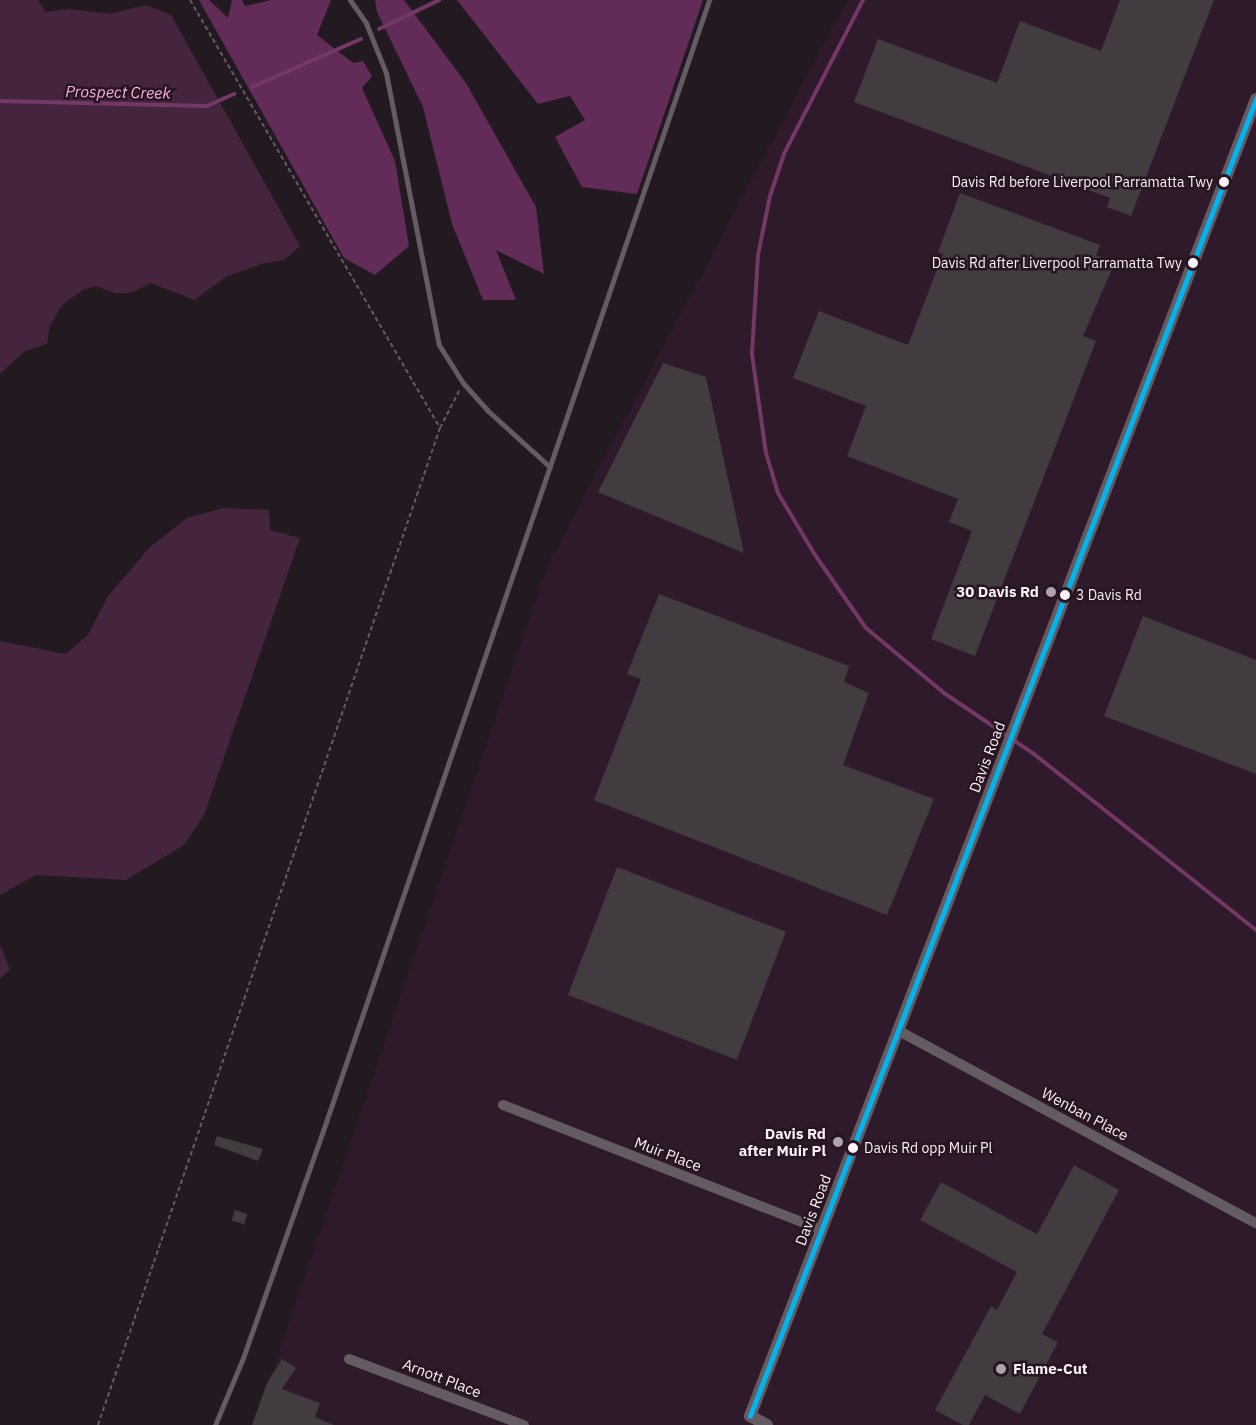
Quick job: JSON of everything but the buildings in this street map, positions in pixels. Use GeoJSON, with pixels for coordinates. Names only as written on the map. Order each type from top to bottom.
{"type":"FeatureCollection","features":[{"type":"Feature","properties":{"kind":"street","name":"Davis Road"},"geometry":{"type":"LineString","coordinates":[[749,1421],[1256,99]]}},
{"type":"Feature","properties":{"kind":"street","name":"Wenban Place"},"geometry":{"type":"LineString","coordinates":[[899,1031],[1256,1223]]}},
{"type":"Feature","properties":{"kind":"street","name":"Muir Place"},"geometry":{"type":"LineString","coordinates":[[503,1105],[822,1230]]}},
{"type":"Feature","properties":{"kind":"street","name":"Arnott Place"},"geometry":{"type":"LineString","coordinates":[[349,1359],[524,1425]]}},
{"type":"Feature","properties":{"kind":"street"},"geometry":{"type":"LineString","coordinates":[[749,1421],[767,1425]]}},
{"type":"Feature","properties":{"kind":"lane"},"geometry":{"type":"LineString","coordinates":[[350,0],[366,23],[386,73],[439,345],[463,383],[487,410],[550,466]]}},
{"type":"Feature","properties":{"kind":"lane"},"geometry":{"type":"LineString","coordinates":[[215,1425],[243,1358],[326,1122],[709,0]]}},
{"type":"Feature","properties":{"kind":"path"},"geometry":{"type":"LineString","coordinates":[[190,0],[440,428]]}},
{"type":"Feature","properties":{"kind":"path"},"geometry":{"type":"LineString","coordinates":[[98,1425],[440,428],[463,383]]}},
{"type":"Feature","properties":{"kind":"shaded area"},"geometry":{"type":"Polygon","coordinates":[[[0,0],[38,0],[46,12],[69,9],[110,14],[146,5],[171,15],[300,246],[284,260],[261,264],[226,277],[194,300],[151,283],[131,293],[114,293],[96,286],[83,290],[62,305],[50,326],[47,344],[25,351],[0,374],[0,0]]]}},
{"type":"Feature","properties":{"kind":"shaded area"},"geometry":{"type":"Polygon","coordinates":[[[199,0],[209,0],[228,18],[232,0],[242,0],[245,6],[271,0],[331,0],[317,35],[353,63],[363,61],[372,76],[362,88],[395,161],[409,246],[375,275],[344,258],[199,0]]]}},
{"type":"Feature","properties":{"kind":"shaded area"},"geometry":{"type":"Polygon","coordinates":[[[375,0],[404,0],[466,83],[536,207],[544,274],[496,250],[516,300],[483,300],[452,224],[423,107],[377,12],[375,0]]]}},
{"type":"Feature","properties":{"kind":"shaded area"},"geometry":{"type":"Polygon","coordinates":[[[457,0],[703,0],[637,194],[582,187],[555,137],[585,120],[570,96],[538,104],[457,0]]]}},
{"type":"Feature","properties":{"kind":"shaded area"},"geometry":{"type":"Polygon","coordinates":[[[847,0],[1256,0],[1256,1425],[254,1425],[548,564],[847,0]]]}},
{"type":"Feature","properties":{"kind":"shaded area"},"geometry":{"type":"Polygon","coordinates":[[[223,508],[269,510],[270,530],[300,538],[204,815],[184,845],[126,880],[36,875],[0,895],[0,641],[65,654],[88,635],[108,596],[150,547],[187,518],[223,508]]]}},
{"type":"Feature","properties":{"kind":"shaded area"},"geometry":{"type":"Polygon","coordinates":[[[0,944],[10,970],[0,979],[0,944]]]}},
{"type":"Feature","properties":{"kind":"waterway","name":"Prospect Creek"},"geometry":{"type":"LineString","coordinates":[[379,29],[439,0]]}},
{"type":"Feature","properties":{"kind":"waterway"},"geometry":{"type":"LineString","coordinates":[[863,0],[784,154],[770,196],[758,255],[752,354],[766,453],[778,493],[815,555],[866,628],[944,693],[1034,754],[1256,930]]}},
{"type":"Feature","properties":{"kind":"waterway","name":"Prospect Creek"},"geometry":{"type":"LineString","coordinates":[[252,87],[361,39]]}},
{"type":"Feature","properties":{"kind":"waterway","name":"Prospect Creek"},"geometry":{"type":"LineString","coordinates":[[0,101],[207,106],[234,94]]}},
{"type":"Feature","properties":{"kind":"transit line"},"geometry":{"type":"LineString","coordinates":[[750,1416],[1256,99]]}},
{"type":"Feature","properties":{"kind":"place","name":"Davis Rd before Liverpool Parramatta Twy"},"geometry":{"type":"Point","coordinates":[1224,182]}},
{"type":"Feature","properties":{"kind":"place","name":"Davis Rd after Liverpool Parramatta Twy"},"geometry":{"type":"Point","coordinates":[1193,263]}},
{"type":"Feature","properties":{"kind":"place","name":"30 Davis Rd"},"geometry":{"type":"Point","coordinates":[1051,592]}},
{"type":"Feature","properties":{"kind":"place","name":"3 Davis Rd"},"geometry":{"type":"Point","coordinates":[1065,595]}},
{"type":"Feature","properties":{"kind":"place","name":"Davis Rd after Muir Pl"},"geometry":{"type":"Point","coordinates":[838,1142]}},
{"type":"Feature","properties":{"kind":"place","name":"Davis Rd opp Muir Pl"},"geometry":{"type":"Point","coordinates":[853,1148]}},
{"type":"Feature","properties":{"kind":"place","name":"Flame-Cut"},"geometry":{"type":"Point","coordinates":[1001,1369]}}]}
